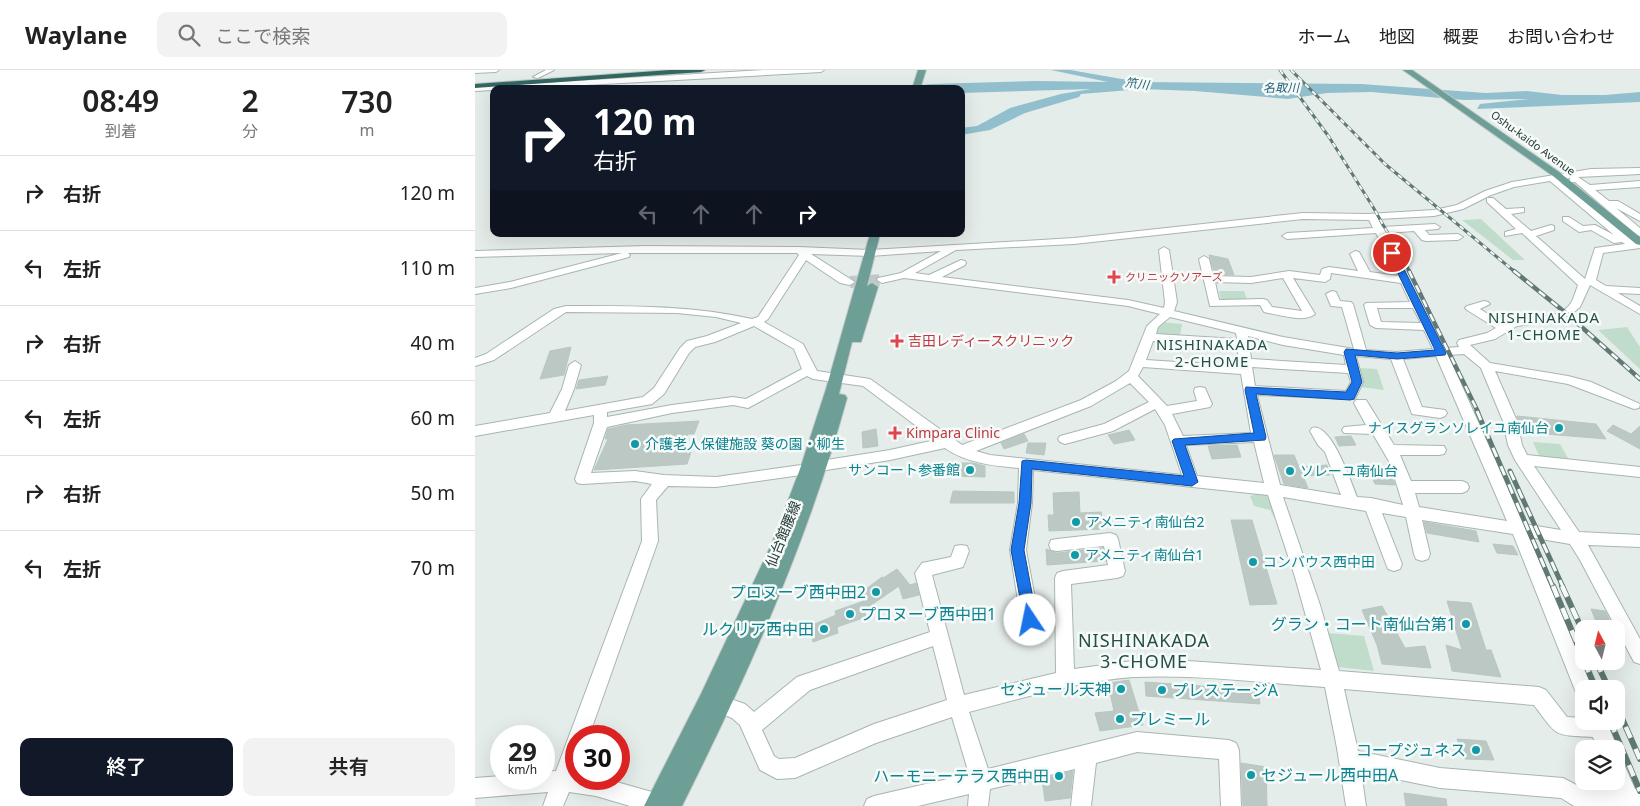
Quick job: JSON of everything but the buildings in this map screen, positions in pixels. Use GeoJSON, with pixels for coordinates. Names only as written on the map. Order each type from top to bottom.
{"type":"FeatureCollection","features":[{"type":"Feature","properties":{"kind":"highway"},"geometry":{"type":"LineString","coordinates":[[475,85],[671,70]]}},
{"type":"Feature","properties":{"kind":"highway"},"geometry":{"type":"LineString","coordinates":[[475,85],[701,70]]}},
{"type":"Feature","properties":{"kind":"main road"},"geometry":{"type":"LineString","coordinates":[[917,85],[921,70]]}},
{"type":"Feature","properties":{"kind":"main road"},"geometry":{"type":"LineString","coordinates":[[924,85],[927,70]]}},
{"type":"Feature","properties":{"kind":"main road","name":"Oshu-kaido Avenue"},"geometry":{"type":"LineString","coordinates":[[1407,70],[1559,177],[1635,245]]}},
{"type":"Feature","properties":{"kind":"main road"},"geometry":{"type":"LineString","coordinates":[[875,237],[876,250]]}},
{"type":"Feature","properties":{"kind":"main road"},"geometry":{"type":"LineString","coordinates":[[876,250],[883,237]]}},
{"type":"Feature","properties":{"kind":"main road","name":"仙台館腰線"},"geometry":{"type":"LineString","coordinates":[[661,805],[722,705],[783,568],[876,250]]}},
{"type":"Feature","properties":{"kind":"main road","name":"仙台館腰線"},"geometry":{"type":"LineString","coordinates":[[661,805],[814,467]]}},
{"type":"Feature","properties":{"kind":"street"},"geometry":{"type":"LineString","coordinates":[[475,71],[496,70]]}},
{"type":"Feature","properties":{"kind":"street"},"geometry":{"type":"LineString","coordinates":[[536,77],[551,70]]}},
{"type":"Feature","properties":{"kind":"street"},"geometry":{"type":"LineString","coordinates":[[475,85],[536,77],[641,70]]}},
{"type":"Feature","properties":{"kind":"street"},"geometry":{"type":"LineString","coordinates":[[475,85],[821,70]]}},
{"type":"Feature","properties":{"kind":"street"},"geometry":{"type":"LineString","coordinates":[[475,254],[645,249],[802,252],[1074,241],[1321,215],[1372,217],[1420,214],[1448,210],[1501,188],[1591,172],[1640,171]]}},
{"type":"Feature","properties":{"kind":"street"},"geometry":{"type":"LineString","coordinates":[[1573,180],[1577,180],[1640,233]]}},
{"type":"Feature","properties":{"kind":"street"},"geometry":{"type":"LineString","coordinates":[[1587,188],[1640,184]]}},
{"type":"Feature","properties":{"kind":"street"},"geometry":{"type":"LineString","coordinates":[[1479,202],[1507,196]]}},
{"type":"Feature","properties":{"kind":"street"},"geometry":{"type":"LineString","coordinates":[[1490,200],[1501,214],[1587,282],[1604,289],[1640,311]]}},
{"type":"Feature","properties":{"kind":"street"},"geometry":{"type":"LineString","coordinates":[[1605,204],[1615,203],[1637,214]]}},
{"type":"Feature","properties":{"kind":"street"},"geometry":{"type":"LineString","coordinates":[[1501,214],[1521,210]]}},
{"type":"Feature","properties":{"kind":"street"},"geometry":{"type":"LineString","coordinates":[[1372,217],[1419,305],[1492,465],[1580,680]]}},
{"type":"Feature","properties":{"kind":"street"},"geometry":{"type":"LineString","coordinates":[[1566,219],[1582,230],[1592,227],[1635,245]]}},
{"type":"Feature","properties":{"kind":"street"},"geometry":{"type":"LineString","coordinates":[[1185,236],[1252,226],[1271,220]]}},
{"type":"Feature","properties":{"kind":"street"},"geometry":{"type":"LineString","coordinates":[[1624,221],[1640,223]]}},
{"type":"Feature","properties":{"kind":"street"},"geometry":{"type":"LineString","coordinates":[[1301,244],[1291,236],[1435,227]]}},
{"type":"Feature","properties":{"kind":"street"},"geometry":{"type":"LineString","coordinates":[[1417,228],[1426,238],[1458,237]]}},
{"type":"Feature","properties":{"kind":"street"},"geometry":{"type":"LineString","coordinates":[[1508,234],[1551,228]]}},
{"type":"Feature","properties":{"kind":"street"},"geometry":{"type":"LineString","coordinates":[[1635,245],[1599,250],[1576,305],[1563,317],[1526,321],[1503,328],[1491,336],[1463,343],[1467,350],[1486,366],[1510,421],[1515,445],[1522,460],[1573,538],[1586,554],[1640,656]]}},
{"type":"Feature","properties":{"kind":"street"},"geometry":{"type":"LineString","coordinates":[[883,280],[904,275],[955,247]]}},
{"type":"Feature","properties":{"kind":"street"},"geometry":{"type":"LineString","coordinates":[[475,291],[511,285],[645,249]]}},
{"type":"Feature","properties":{"kind":"street"},"geometry":{"type":"LineString","coordinates":[[1532,254],[1561,249]]}},
{"type":"Feature","properties":{"kind":"street"},"geometry":{"type":"LineString","coordinates":[[961,451],[1086,403],[1120,384],[1134,373],[1147,337],[1153,326],[1168,313],[1171,302],[1164,250]]}},
{"type":"Feature","properties":{"kind":"street"},"geometry":{"type":"LineString","coordinates":[[802,252],[850,282]]}},
{"type":"Feature","properties":{"kind":"street"},"geometry":{"type":"LineString","coordinates":[[601,416],[647,400],[659,391],[683,351],[691,344],[711,339],[756,323],[762,319],[802,252]]}},
{"type":"Feature","properties":{"kind":"street"},"geometry":{"type":"LineString","coordinates":[[1355,254],[1366,275]]}},
{"type":"Feature","properties":{"kind":"street"},"geometry":{"type":"LineString","coordinates":[[1204,259],[1214,304],[1263,302],[1268,310],[1300,315],[1309,314],[1286,275]]}},
{"type":"Feature","properties":{"kind":"street"},"geometry":{"type":"LineString","coordinates":[[929,279],[961,263]]}},
{"type":"Feature","properties":{"kind":"street"},"geometry":{"type":"LineString","coordinates":[[1209,279],[1251,280],[1265,272],[1325,278],[1326,271],[1329,270],[1406,280]]}},
{"type":"Feature","properties":{"kind":"street"},"geometry":{"type":"LineString","coordinates":[[904,275],[1128,303],[1168,313],[1243,337]]}},
{"type":"Feature","properties":{"kind":"street"},"geometry":{"type":"LineString","coordinates":[[1604,289],[1640,291]]}},
{"type":"Feature","properties":{"kind":"street"},"geometry":{"type":"LineString","coordinates":[[1250,390],[1350,396],[1357,382],[1354,369],[1355,352],[1347,304],[1335,304],[1332,294]]}},
{"type":"Feature","properties":{"kind":"street"},"geometry":{"type":"LineString","coordinates":[[1484,304],[1471,308],[1503,328]]}},
{"type":"Feature","properties":{"kind":"street"},"geometry":{"type":"LineString","coordinates":[[1419,305],[1370,305],[1376,325],[1428,327]]}},
{"type":"Feature","properties":{"kind":"street"},"geometry":{"type":"LineString","coordinates":[[475,362],[490,356],[559,311],[566,309],[677,310],[716,314],[756,323],[799,347],[813,375],[866,382],[961,451],[990,460],[1273,490],[1371,504],[1573,538],[1640,541]]}},
{"type":"Feature","properties":{"kind":"street"},"geometry":{"type":"LineString","coordinates":[[1147,337],[1243,337],[1397,356],[1467,350]]}},
{"type":"Feature","properties":{"kind":"street"},"geometry":{"type":"LineString","coordinates":[[1243,337],[1250,390],[1273,490],[1303,577],[1333,679],[1351,760],[1356,806]]}},
{"type":"Feature","properties":{"kind":"street"},"geometry":{"type":"LineString","coordinates":[[1397,356],[1417,411],[1440,413]]}},
{"type":"Feature","properties":{"kind":"street"},"geometry":{"type":"LineString","coordinates":[[1138,363],[1354,369]]}},
{"type":"Feature","properties":{"kind":"street"},"geometry":{"type":"LineString","coordinates":[[555,418],[568,389],[575,365]]}},
{"type":"Feature","properties":{"kind":"street"},"geometry":{"type":"LineString","coordinates":[[1486,366],[1568,380],[1634,404]]}},
{"type":"Feature","properties":{"kind":"street"},"geometry":{"type":"LineString","coordinates":[[475,431],[555,418],[601,416],[707,406],[733,401],[748,404],[809,370]]}},
{"type":"Feature","properties":{"kind":"street"},"geometry":{"type":"LineString","coordinates":[[1130,376],[1161,407],[1172,424],[1192,482]]}},
{"type":"Feature","properties":{"kind":"street"},"geometry":{"type":"LineString","coordinates":[[1065,439],[1108,428],[1145,408],[1205,404],[1200,391]]}},
{"type":"Feature","properties":{"kind":"street"},"geometry":{"type":"LineString","coordinates":[[1361,403],[1391,450],[1406,487],[1422,554]]}},
{"type":"Feature","properties":{"kind":"street"},"geometry":{"type":"LineString","coordinates":[[601,416],[582,479],[635,476],[664,480],[716,482],[890,454],[948,442]]}},
{"type":"Feature","properties":{"kind":"street"},"geometry":{"type":"LineString","coordinates":[[1349,430],[1376,429]]}},
{"type":"Feature","properties":{"kind":"street"},"geometry":{"type":"LineString","coordinates":[[1317,431],[1323,442],[1331,450],[1351,502]]}},
{"type":"Feature","properties":{"kind":"street"},"geometry":{"type":"LineString","coordinates":[[1178,441],[1261,437]]}},
{"type":"Feature","properties":{"kind":"street"},"geometry":{"type":"LineString","coordinates":[[1391,450],[1439,450]]}},
{"type":"Feature","properties":{"kind":"street"},"geometry":{"type":"LineString","coordinates":[[1522,460],[1640,472]]}},
{"type":"Feature","properties":{"kind":"street"},"geometry":{"type":"LineString","coordinates":[[1026,464],[1025,503],[1017,550],[1030,620]]}},
{"type":"Feature","properties":{"kind":"street"},"geometry":{"type":"LineString","coordinates":[[583,725],[650,541],[648,499],[664,480]]}},
{"type":"Feature","properties":{"kind":"street"},"geometry":{"type":"LineString","coordinates":[[1406,487],[1462,487]]}},
{"type":"Feature","properties":{"kind":"street"},"geometry":{"type":"LineString","coordinates":[[1371,504],[1394,564]]}},
{"type":"Feature","properties":{"kind":"street"},"geometry":{"type":"LineString","coordinates":[[1057,544],[1110,539],[1117,571],[1063,578],[1065,679]]}},
{"type":"Feature","properties":{"kind":"street"},"geometry":{"type":"LineString","coordinates":[[961,551],[957,562],[928,568],[923,573],[958,706],[981,780],[978,806]]}},
{"type":"Feature","properties":{"kind":"street"},"geometry":{"type":"LineString","coordinates":[[751,727],[804,683],[940,636]]}},
{"type":"Feature","properties":{"kind":"street"},"geometry":{"type":"LineString","coordinates":[[722,705],[738,711],[747,718],[767,763],[777,769],[795,768],[874,734],[958,706],[1065,679],[1133,668],[1188,669],[1539,696],[1562,726],[1575,726]]}},
{"type":"Feature","properties":{"kind":"street"},"geometry":{"type":"LineString","coordinates":[[874,806],[1087,756],[1137,742],[1229,750],[1231,806]]}},
{"type":"Feature","properties":{"kind":"street"},"geometry":{"type":"LineString","coordinates":[[1081,806],[1087,756]]}},
{"type":"Feature","properties":{"kind":"street"},"geometry":{"type":"LineString","coordinates":[[1351,760],[1440,778],[1563,788],[1582,799],[1633,801]]}},
{"type":"Feature","properties":{"kind":"street"},"geometry":{"type":"LineString","coordinates":[[553,806],[565,778]]}},
{"type":"Feature","properties":{"kind":"street"},"geometry":{"type":"LineString","coordinates":[[475,788],[564,781],[596,786],[661,805]]}},
{"type":"Feature","properties":{"kind":"street"},"geometry":{"type":"LineString","coordinates":[[1625,786],[1633,801]]}},
{"type":"Feature","properties":{"kind":"green space"},"geometry":{"type":"Polygon","coordinates":[[[1481,219],[1525,260],[1513,260],[1462,220],[1481,219]]]}},
{"type":"Feature","properties":{"kind":"green space"},"geometry":{"type":"Polygon","coordinates":[[[1219,291],[1244,291],[1247,300],[1221,300],[1219,291]]]}},
{"type":"Feature","properties":{"kind":"green space"},"geometry":{"type":"Polygon","coordinates":[[[1161,322],[1182,324],[1180,336],[1154,334],[1161,322]]]}},
{"type":"Feature","properties":{"kind":"green space"},"geometry":{"type":"Polygon","coordinates":[[[1627,327],[1640,347],[1640,369],[1598,330],[1627,327]]]}},
{"type":"Feature","properties":{"kind":"green space"},"geometry":{"type":"Polygon","coordinates":[[[1359,368],[1377,369],[1384,390],[1360,387],[1359,368]]]}},
{"type":"Feature","properties":{"kind":"green space"},"geometry":{"type":"Polygon","coordinates":[[[1533,442],[1560,444],[1569,460],[1540,458],[1533,442]]]}},
{"type":"Feature","properties":{"kind":"green space"},"geometry":{"type":"Polygon","coordinates":[[[1264,492],[1272,497],[1281,519],[1275,519],[1270,510],[1254,506],[1250,496],[1264,492]]]}},
{"type":"Feature","properties":{"kind":"green space"},"geometry":{"type":"Polygon","coordinates":[[[1328,633],[1364,636],[1374,671],[1337,667],[1328,633]]]}},
{"type":"Feature","properties":{"kind":"water"},"geometry":{"type":"Polygon","coordinates":[[[1051,70],[1070,70],[1139,82],[1361,84],[1486,93],[1527,91],[1562,95],[1605,95],[1640,92],[1640,102],[1477,109],[1480,104],[1529,99],[1464,100],[1371,92],[1327,93],[1288,99],[1195,91],[1142,89],[1081,94],[1079,97],[1025,113],[990,130],[965,134],[965,128],[977,126],[1010,108],[1061,94],[1091,89],[965,93],[965,85],[922,85],[1037,81],[1108,82],[1051,70]]]}},
{"type":"Feature","properties":{"kind":"tunnel"},"geometry":{"type":"LineString","coordinates":[[850,282],[882,280]]}},
{"type":"Feature","properties":{"kind":"railway"},"geometry":{"type":"LineString","coordinates":[[1280,70],[1329,137],[1373,207],[1410,272]]}},
{"type":"Feature","properties":{"kind":"railway"},"geometry":{"type":"LineString","coordinates":[[1291,70],[1385,164],[1515,272]]}},
{"type":"Feature","properties":{"kind":"railway"},"geometry":{"type":"LineString","coordinates":[[1409,271],[1478,412]]}},
{"type":"Feature","properties":{"kind":"railway"},"geometry":{"type":"LineString","coordinates":[[1514,271],[1567,314],[1640,379]]}},
{"type":"Feature","properties":{"kind":"railway"},"geometry":{"type":"LineString","coordinates":[[1477,411],[1553,587]]}},
{"type":"Feature","properties":{"kind":"railway"},"geometry":{"type":"LineString","coordinates":[[1510,471],[1563,587]]}},
{"type":"Feature","properties":{"kind":"railway"},"geometry":{"type":"LineString","coordinates":[[1553,586],[1575,639]]}},
{"type":"Feature","properties":{"kind":"railway"},"geometry":{"type":"LineString","coordinates":[[1562,586],[1578,620]]}},
{"type":"Feature","properties":{"kind":"railway"},"geometry":{"type":"LineString","coordinates":[[1588,670],[1592,680]]}},
{"type":"Feature","properties":{"kind":"railway"},"geometry":{"type":"LineString","coordinates":[[1600,670],[1605,680]]}},
{"type":"Feature","properties":{"kind":"railway"},"geometry":{"type":"LineString","coordinates":[[1625,725],[1640,759]]}},
{"type":"Feature","properties":{"kind":"railway"},"geometry":{"type":"LineString","coordinates":[[1614,730],[1640,791]]}},
{"type":"Feature","properties":{"kind":"place","name":"クリニックソアーズ"},"geometry":{"type":"Point","coordinates":[1114,277]}},
{"type":"Feature","properties":{"kind":"place","name":"吉田レディースクリニック"},"geometry":{"type":"Point","coordinates":[897,341]}},
{"type":"Feature","properties":{"kind":"place","name":"ナイスグランソレイユ南仙台"},"geometry":{"type":"Point","coordinates":[1559,428]}},
{"type":"Feature","properties":{"kind":"place","name":"Kimpara Clinic"},"geometry":{"type":"Point","coordinates":[895,433]}},
{"type":"Feature","properties":{"kind":"place","name":"介護老人保健施設 葵の園・柳生"},"geometry":{"type":"Point","coordinates":[635,444]}},
{"type":"Feature","properties":{"kind":"place","name":"サンコート参番館"},"geometry":{"type":"Point","coordinates":[970,470]}},
{"type":"Feature","properties":{"kind":"place","name":"ソレーユ南仙台"},"geometry":{"type":"Point","coordinates":[1290,471]}},
{"type":"Feature","properties":{"kind":"place","name":"アメニティ南仙台2"},"geometry":{"type":"Point","coordinates":[1076,522]}},
{"type":"Feature","properties":{"kind":"place","name":"アメニティ南仙台1"},"geometry":{"type":"Point","coordinates":[1075,555]}},
{"type":"Feature","properties":{"kind":"place","name":"コンバウス西中田"},"geometry":{"type":"Point","coordinates":[1253,562]}},
{"type":"Feature","properties":{"kind":"place","name":"プロヌーブ西中田2"},"geometry":{"type":"Point","coordinates":[876,592]}},
{"type":"Feature","properties":{"kind":"place","name":"プロヌーブ西中田1"},"geometry":{"type":"Point","coordinates":[850,614]}},
{"type":"Feature","properties":{"kind":"place","name":"グラン・コート南仙台第1"},"geometry":{"type":"Point","coordinates":[1466,624]}},
{"type":"Feature","properties":{"kind":"place","name":"ルクリア西中田"},"geometry":{"type":"Point","coordinates":[824,629]}},
{"type":"Feature","properties":{"kind":"place","name":"セジュール天神"},"geometry":{"type":"Point","coordinates":[1121,689]}},
{"type":"Feature","properties":{"kind":"place","name":"プレステージA"},"geometry":{"type":"Point","coordinates":[1162,690]}},
{"type":"Feature","properties":{"kind":"place","name":"プレミール"},"geometry":{"type":"Point","coordinates":[1120,719]}},
{"type":"Feature","properties":{"kind":"place","name":"コープジュネス"},"geometry":{"type":"Point","coordinates":[1476,750]}},
{"type":"Feature","properties":{"kind":"place","name":"セジュール西中田A"},"geometry":{"type":"Point","coordinates":[1251,775]}},
{"type":"Feature","properties":{"kind":"place","name":"ハーモニーテラス西中田"},"geometry":{"type":"Point","coordinates":[1059,776]}},
{"type":"Feature","properties":{"kind":"district","name":"NISHINAKADA 1-CHOME"},"geometry":{"type":"Point","coordinates":[1544,326]}},
{"type":"Feature","properties":{"kind":"district","name":"NISHINAKADA 2-CHOME"},"geometry":{"type":"Point","coordinates":[1212,354]}},
{"type":"Feature","properties":{"kind":"district","name":"NISHINAKADA 3-CHOME"},"geometry":{"type":"Point","coordinates":[1144,651]}},
{"type":"Feature","properties":{"kind":"route"},"geometry":{"type":"LineString","coordinates":[[1030,620],[1017,550],[1025,503],[1026,464],[1192,482],[1178,441],[1261,437],[1250,390],[1350,396],[1357,382],[1349,352],[1397,356],[1441,353],[1392,253]]}},
{"type":"Feature","properties":{"kind":"water label","name":"笊川"},"geometry":{"type":"Point","coordinates":[1137,84]}},
{"type":"Feature","properties":{"kind":"water label","name":"名取川"},"geometry":{"type":"Point","coordinates":[1281,88]}}]}
